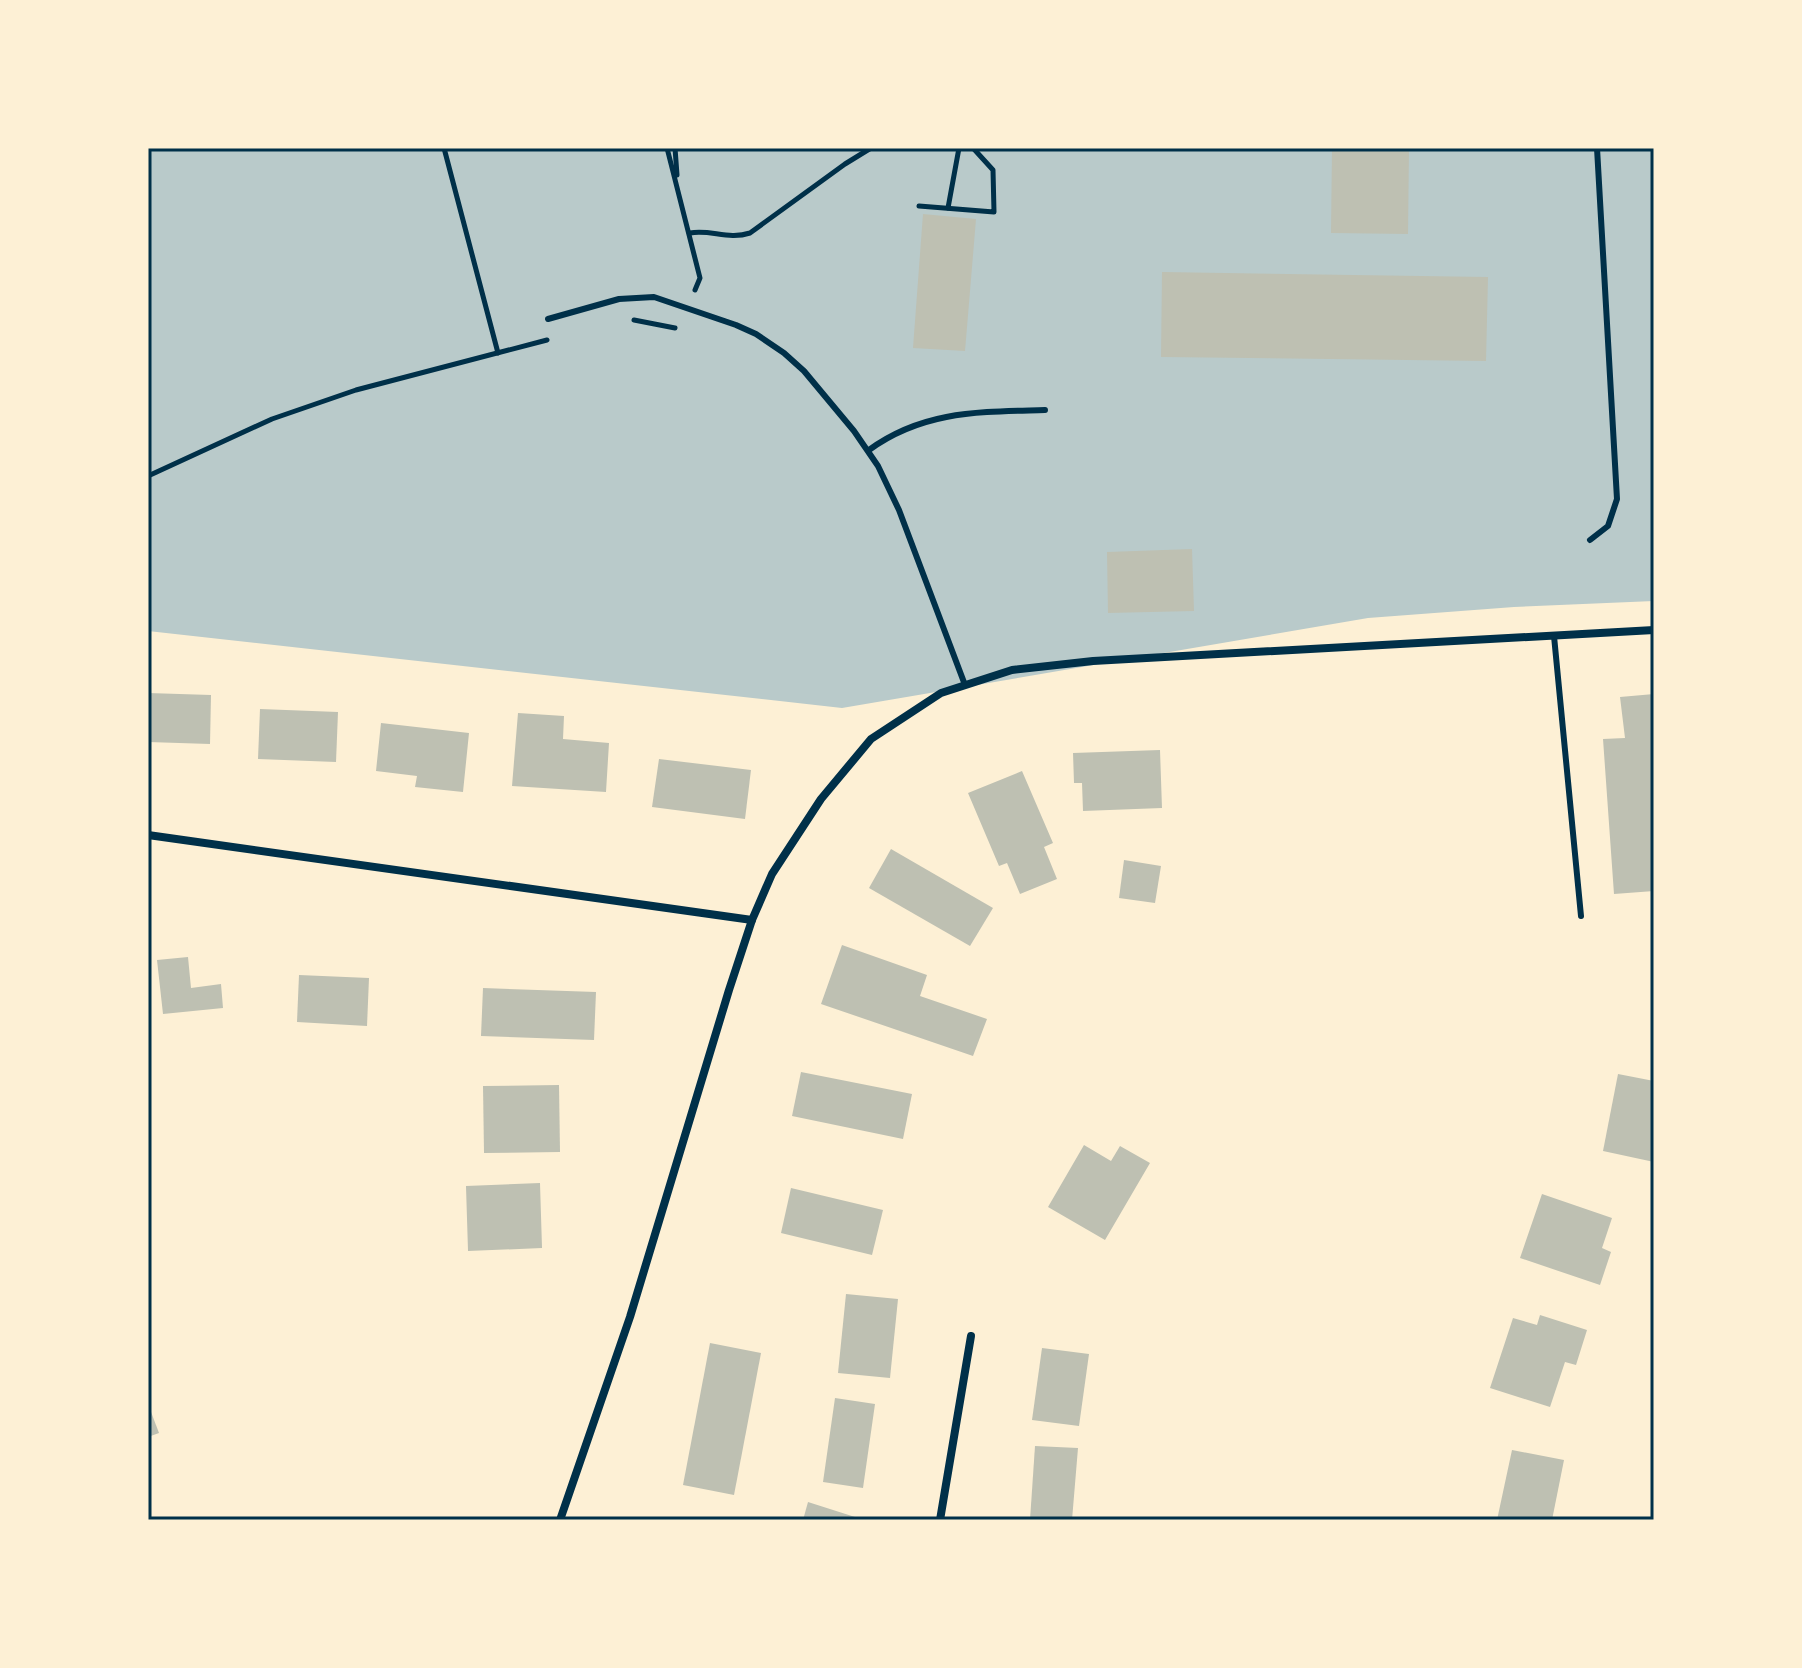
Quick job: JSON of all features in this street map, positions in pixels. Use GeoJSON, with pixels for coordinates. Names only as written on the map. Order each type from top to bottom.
{"type":"FeatureCollection","features":[{"type":"Feature","properties":{"kind":"street"},"geometry":{"type":"LineString","coordinates":[[560,1520],[630,1317],[752,920],[772,874],[813,811],[871,739],[941,693],[1012,670],[1093,661],[1654,630]]}},
{"type":"Feature","properties":{"kind":"street"},"geometry":{"type":"LineString","coordinates":[[148,835],[752,920]]}},
{"type":"Feature","properties":{"kind":"street"},"geometry":{"type":"LineString","coordinates":[[940,1520],[971,1336]]}},
{"type":"Feature","properties":{"kind":"lane"},"geometry":{"type":"LineString","coordinates":[[1590,540],[1608,526],[1617,499],[1597,148]]}},
{"type":"Feature","properties":{"kind":"lane"},"geometry":{"type":"LineString","coordinates":[[548,319],[619,299],[654,297],[756,334],[784,353],[804,371],[869,450],[899,510],[965,685]]}},
{"type":"Feature","properties":{"kind":"lane"},"geometry":{"type":"LineString","coordinates":[[869,450],[898,430],[947,416],[1045,410]]}},
{"type":"Feature","properties":{"kind":"lane"},"geometry":{"type":"LineString","coordinates":[[1554,636],[1581,916]]}},
{"type":"Feature","properties":{"kind":"path"},"geometry":{"type":"LineString","coordinates":[[444,148],[498,353]]}},
{"type":"Feature","properties":{"kind":"path"},"geometry":{"type":"LineString","coordinates":[[630,319],[679,329],[700,278],[667,148]]}},
{"type":"Feature","properties":{"kind":"path"},"geometry":{"type":"LineString","coordinates":[[675,148],[678,187]]}},
{"type":"Feature","properties":{"kind":"path"},"geometry":{"type":"LineString","coordinates":[[690,233],[701,231],[732,237],[750,233],[871,148]]}},
{"type":"Feature","properties":{"kind":"path"},"geometry":{"type":"LineString","coordinates":[[948,208],[959,148]]}},
{"type":"Feature","properties":{"kind":"path"},"geometry":{"type":"LineString","coordinates":[[919,206],[994,212],[993,170],[973,148]]}},
{"type":"Feature","properties":{"kind":"path"},"geometry":{"type":"LineString","coordinates":[[148,476],[272,419],[356,390],[555,338]]}},
{"type":"Feature","properties":{"kind":"shaded area"},"geometry":{"type":"Polygon","coordinates":[[[148,148],[1654,148],[1654,601],[1368,618],[842,708],[148,631],[148,148]]]}},
{"type":"Feature","properties":{"kind":"building"},"geometry":{"type":"Polygon","coordinates":[[[1332,148],[1409,148],[1408,234],[1331,233],[1332,148]]]}},
{"type":"Feature","properties":{"kind":"building"},"geometry":{"type":"Polygon","coordinates":[[[923,214],[976,219],[965,351],[913,348],[923,214]]]}},
{"type":"Feature","properties":{"kind":"building"},"geometry":{"type":"Polygon","coordinates":[[[1162,272],[1488,277],[1486,361],[1161,357],[1162,272]]]}},
{"type":"Feature","properties":{"kind":"building"},"geometry":{"type":"Polygon","coordinates":[[[1192,549],[1194,611],[1108,613],[1107,552],[1192,549]]]}},
{"type":"Feature","properties":{"kind":"building"},"geometry":{"type":"Polygon","coordinates":[[[148,693],[211,695],[210,744],[148,742],[148,693]]]}},
{"type":"Feature","properties":{"kind":"building"},"geometry":{"type":"Polygon","coordinates":[[[1654,694],[1654,891],[1614,894],[1603,739],[1625,738],[1620,697],[1654,694]]]}},
{"type":"Feature","properties":{"kind":"building"},"geometry":{"type":"Polygon","coordinates":[[[260,709],[338,712],[336,762],[258,759],[260,709]]]}},
{"type":"Feature","properties":{"kind":"building"},"geometry":{"type":"Polygon","coordinates":[[[518,713],[564,716],[563,739],[609,743],[606,792],[512,786],[518,713]]]}},
{"type":"Feature","properties":{"kind":"building"},"geometry":{"type":"Polygon","coordinates":[[[381,723],[469,733],[463,792],[415,787],[417,776],[376,771],[381,723]]]}},
{"type":"Feature","properties":{"kind":"building"},"geometry":{"type":"Polygon","coordinates":[[[1160,750],[1162,808],[1083,811],[1082,783],[1074,783],[1073,753],[1160,750]]]}},
{"type":"Feature","properties":{"kind":"building"},"geometry":{"type":"Polygon","coordinates":[[[659,759],[751,770],[745,819],[652,807],[659,759]]]}},
{"type":"Feature","properties":{"kind":"building"},"geometry":{"type":"Polygon","coordinates":[[[1022,771],[1053,843],[1044,847],[1057,879],[1020,894],[1007,863],[999,866],[968,793],[1022,771]]]}},
{"type":"Feature","properties":{"kind":"building"},"geometry":{"type":"Polygon","coordinates":[[[891,849],[993,908],[970,946],[869,888],[891,849]]]}},
{"type":"Feature","properties":{"kind":"building"},"geometry":{"type":"Polygon","coordinates":[[[1124,860],[1161,866],[1155,903],[1119,898],[1124,860]]]}},
{"type":"Feature","properties":{"kind":"building"},"geometry":{"type":"Polygon","coordinates":[[[842,945],[927,975],[920,996],[987,1019],[973,1056],[821,1004],[842,945]]]}},
{"type":"Feature","properties":{"kind":"building"},"geometry":{"type":"Polygon","coordinates":[[[188,957],[191,988],[221,984],[223,1008],[163,1014],[157,960],[188,957]]]}},
{"type":"Feature","properties":{"kind":"building"},"geometry":{"type":"Polygon","coordinates":[[[299,975],[369,978],[367,1026],[297,1022],[299,975]]]}},
{"type":"Feature","properties":{"kind":"building"},"geometry":{"type":"Polygon","coordinates":[[[483,988],[596,992],[594,1040],[481,1036],[483,988]]]}},
{"type":"Feature","properties":{"kind":"building"},"geometry":{"type":"Polygon","coordinates":[[[801,1072],[912,1094],[903,1139],[792,1116],[801,1072]]]}},
{"type":"Feature","properties":{"kind":"building"},"geometry":{"type":"Polygon","coordinates":[[[1618,1074],[1654,1081],[1654,1162],[1603,1151],[1618,1074]]]}},
{"type":"Feature","properties":{"kind":"building"},"geometry":{"type":"Polygon","coordinates":[[[559,1085],[560,1152],[484,1153],[483,1086],[559,1085]]]}},
{"type":"Feature","properties":{"kind":"building"},"geometry":{"type":"Polygon","coordinates":[[[1084,1145],[1111,1161],[1120,1146],[1150,1163],[1105,1240],[1048,1207],[1084,1145]]]}},
{"type":"Feature","properties":{"kind":"building"},"geometry":{"type":"Polygon","coordinates":[[[540,1183],[542,1248],[468,1251],[466,1186],[540,1183]]]}},
{"type":"Feature","properties":{"kind":"building"},"geometry":{"type":"Polygon","coordinates":[[[791,1188],[883,1210],[872,1255],[781,1233],[791,1188]]]}},
{"type":"Feature","properties":{"kind":"building"},"geometry":{"type":"Polygon","coordinates":[[[1542,1194],[1612,1218],[1602,1248],[1611,1252],[1600,1285],[1520,1258],[1542,1194]]]}},
{"type":"Feature","properties":{"kind":"building"},"geometry":{"type":"Polygon","coordinates":[[[846,1294],[898,1299],[890,1378],[838,1373],[846,1294]]]}},
{"type":"Feature","properties":{"kind":"building"},"geometry":{"type":"Polygon","coordinates":[[[1540,1315],[1587,1330],[1576,1365],[1565,1362],[1550,1407],[1490,1388],[1513,1318],[1537,1325],[1540,1315]]]}},
{"type":"Feature","properties":{"kind":"building"},"geometry":{"type":"Polygon","coordinates":[[[710,1343],[761,1353],[734,1495],[683,1485],[710,1343]]]}},
{"type":"Feature","properties":{"kind":"building"},"geometry":{"type":"Polygon","coordinates":[[[1042,1348],[1089,1354],[1079,1426],[1032,1420],[1042,1348]]]}},
{"type":"Feature","properties":{"kind":"building"},"geometry":{"type":"Polygon","coordinates":[[[835,1398],[875,1404],[863,1488],[823,1482],[835,1398]]]}},
{"type":"Feature","properties":{"kind":"building"},"geometry":{"type":"Polygon","coordinates":[[[148,1404],[159,1433],[148,1437],[148,1404]]]}},
{"type":"Feature","properties":{"kind":"building"},"geometry":{"type":"Polygon","coordinates":[[[1035,1446],[1078,1448],[1072,1520],[1030,1520],[1035,1446]]]}},
{"type":"Feature","properties":{"kind":"building"},"geometry":{"type":"Polygon","coordinates":[[[1512,1450],[1564,1460],[1552,1520],[1497,1520],[1512,1450]]]}},
{"type":"Feature","properties":{"kind":"building"},"geometry":{"type":"Polygon","coordinates":[[[808,1502],[855,1517],[854,1520],[803,1520],[808,1502]]]}}]}
